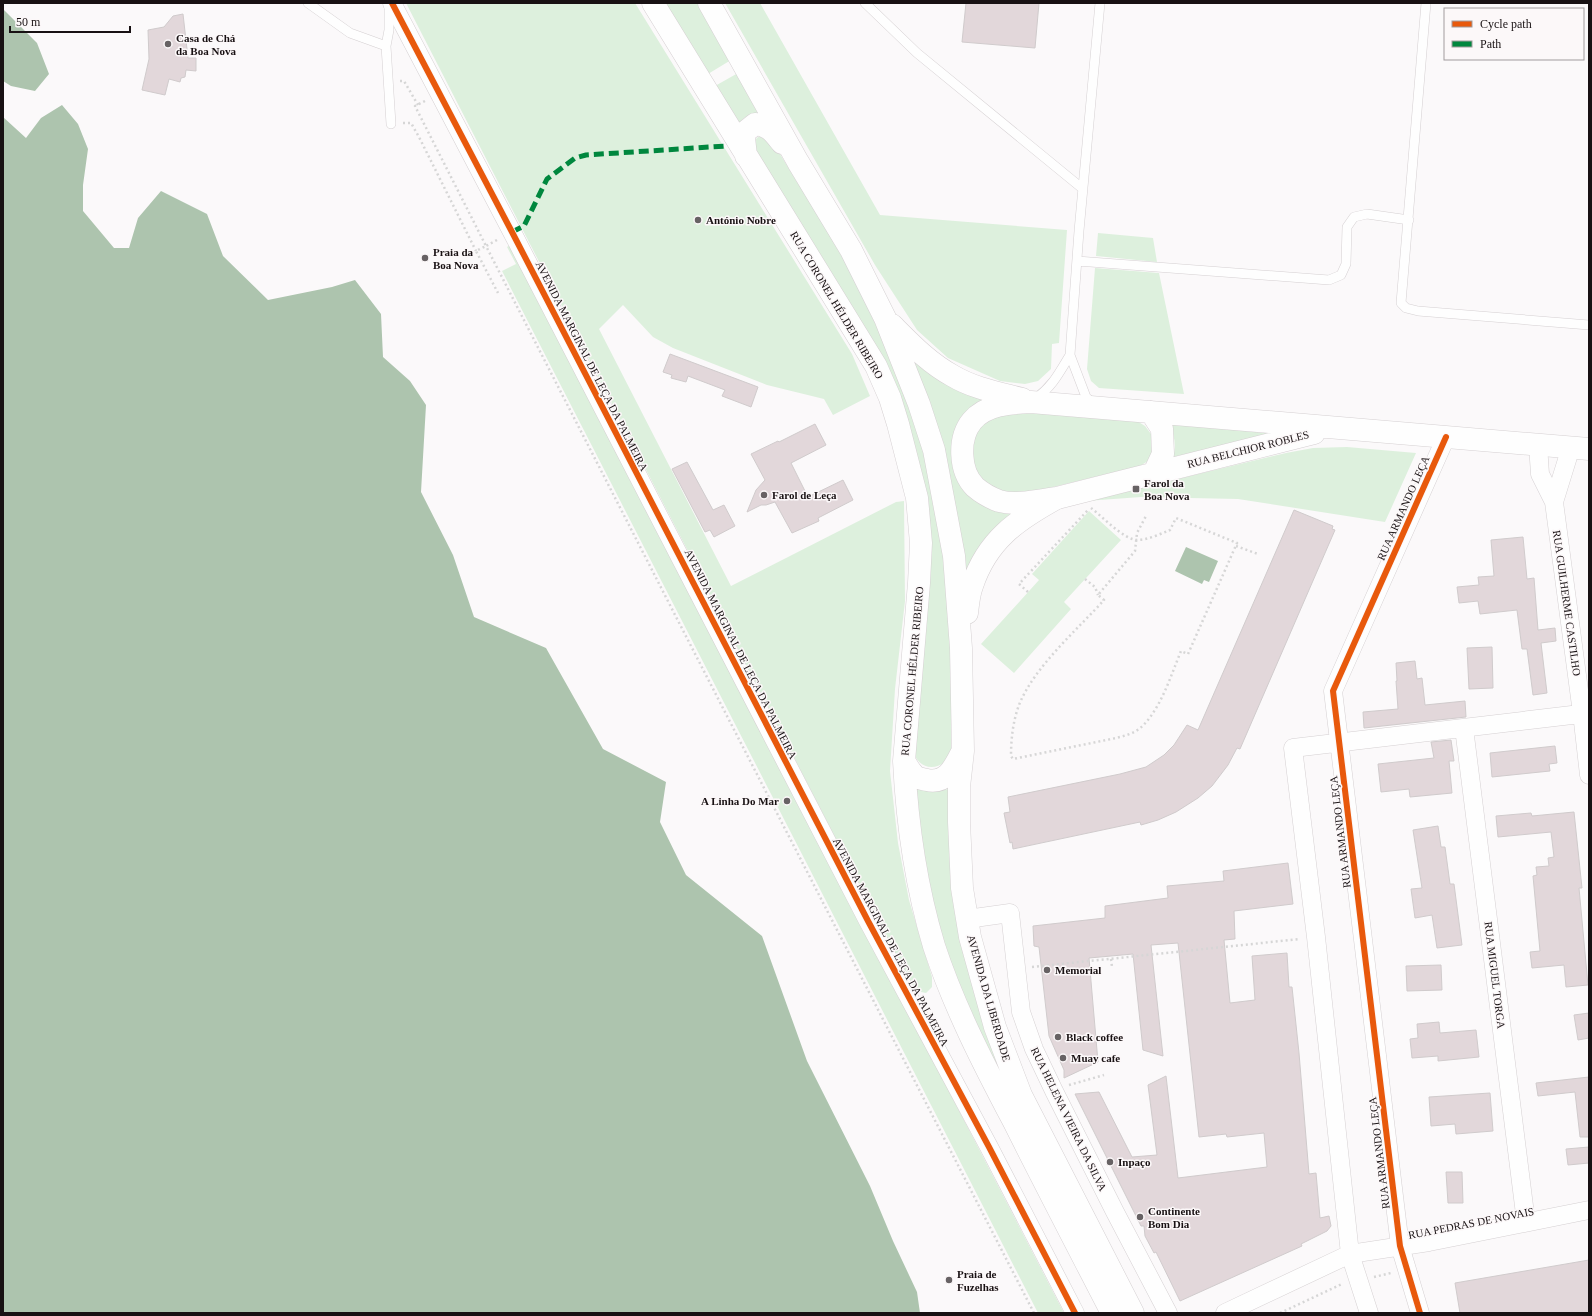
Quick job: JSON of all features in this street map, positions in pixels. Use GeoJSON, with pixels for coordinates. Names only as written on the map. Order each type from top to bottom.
{"type":"FeatureCollection","features":[{"type":"Feature","properties":{"kind":"main road","name":"RUA CORONEL HÉLDER RIBEIRO"},"geometry":{"type":"LineString","coordinates":[[653,3],[876,366],[890,398],[917,498],[921,543],[904,761],[913,775],[930,781],[940,780],[948,776],[963,751],[961,648],[954,556],[934,450],[919,404],[885,318],[851,250],[798,162],[709,3]]}},
{"type":"Feature","properties":{"kind":"main road"},"geometry":{"type":"LineString","coordinates":[[746,156],[744,138],[745,132],[755,124],[770,128],[798,162]]}},
{"type":"Feature","properties":{"kind":"main road","name":"RUA BELCHIOR ROBLES"},"geometry":{"type":"LineString","coordinates":[[885,318],[929,360],[953,376],[972,385],[1031,402]]}},
{"type":"Feature","properties":{"kind":"main road","name":"RUA BELCHIOR ROBLES"},"geometry":{"type":"LineString","coordinates":[[1342,428],[1302,435],[1057,498],[1020,502],[1001,501],[988,496],[974,486],[967,473],[961,444],[964,434],[972,421],[985,411],[1004,403],[1031,402],[1095,407],[1151,412],[1342,428],[1538,445],[1580,448]]}},
{"type":"Feature","properties":{"kind":"main road"},"geometry":{"type":"LineString","coordinates":[[1151,412],[1162,429],[1163,454],[1154,473]]}},
{"type":"Feature","properties":{"kind":"main road","name":"RUA BELCHIOR ROBLES"},"geometry":{"type":"LineString","coordinates":[[961,648],[971,587],[979,567],[991,547],[1013,524],[1057,498]]}},
{"type":"Feature","properties":{"kind":"main road","name":"AVENIDA DA LIBERDADE"},"geometry":{"type":"LineString","coordinates":[[963,751],[959,787],[962,888],[970,937],[995,1027],[1021,1095],[1133,1313]]}},
{"type":"Feature","properties":{"kind":"main road","name":"AVENIDA DA LIBERDADE"},"geometry":{"type":"LineString","coordinates":[[904,761],[906,794],[918,882],[934,946],[973,1043],[1112,1313]]}},
{"type":"Feature","properties":{"kind":"street","name":"AVENIDA MARGINAL DE LEÇA DA PALMEIRA"},"geometry":{"type":"LineString","coordinates":[[391,3],[512,232],[868,921],[989,1147],[1075,1313]]}},
{"type":"Feature","properties":{"kind":"street","name":"RUA ARMANDO LEÇA"},"geometry":{"type":"LineString","coordinates":[[1420,1313],[1400,1246],[1333,691],[1446,437]]}},
{"type":"Feature","properties":{"kind":"street","name":"RUA GUILHERME CASTILHO"},"geometry":{"type":"LineString","coordinates":[[1538,445],[1540,474],[1554,502],[1586,713],[1589,775]]}},
{"type":"Feature","properties":{"kind":"street","name":"RUA GUILHERME CASTILHO"},"geometry":{"type":"LineString","coordinates":[[1554,502],[1580,448]]}},
{"type":"Feature","properties":{"kind":"street"},"geometry":{"type":"LineString","coordinates":[[1369,1313],[1350,1254],[1317,944],[1293,748],[1586,713]]}},
{"type":"Feature","properties":{"kind":"street","name":"RUA MIGUEL TORGA"},"geometry":{"type":"LineString","coordinates":[[1464,728],[1526,1222]]}},
{"type":"Feature","properties":{"kind":"street","name":"RUA HELENA VIEIRA DA SILVA"},"geometry":{"type":"LineString","coordinates":[[967,919],[1010,912],[1021,1012],[1034,1049],[1114,1212],[1168,1313]]}},
{"type":"Feature","properties":{"kind":"street","name":"RUA PEDRAS DE NOVAIS"},"geometry":{"type":"LineString","coordinates":[[1225,1313],[1350,1254],[1589,1210]]}},
{"type":"Feature","properties":{"kind":"lane"},"geometry":{"type":"LineString","coordinates":[[308,3],[350,33],[386,46]]}},
{"type":"Feature","properties":{"kind":"lane"},"geometry":{"type":"LineString","coordinates":[[391,3],[386,46],[391,124]]}},
{"type":"Feature","properties":{"kind":"lane"},"geometry":{"type":"LineString","coordinates":[[865,3],[917,53],[1083,189]]}},
{"type":"Feature","properties":{"kind":"lane"},"geometry":{"type":"LineString","coordinates":[[1095,407],[1086,397],[1070,355],[1100,3]]}},
{"type":"Feature","properties":{"kind":"lane"},"geometry":{"type":"LineString","coordinates":[[1426,3],[1409,220],[1401,285],[1401,303],[1406,308],[1418,311],[1589,325]]}},
{"type":"Feature","properties":{"kind":"lane"},"geometry":{"type":"LineString","coordinates":[[1077,261],[1329,280],[1341,275],[1346,264],[1347,227],[1354,216],[1367,214],[1409,220]]}},
{"type":"Feature","properties":{"kind":"lane"},"geometry":{"type":"LineString","coordinates":[[1031,402],[1047,390],[1054,382],[1070,355]]}},
{"type":"Feature","properties":{"kind":"path"},"geometry":{"type":"LineString","coordinates":[[404,81],[418,105]]}},
{"type":"Feature","properties":{"kind":"path"},"geometry":{"type":"LineString","coordinates":[[440,94],[415,106],[672,611],[1034,1313]]}},
{"type":"Feature","properties":{"kind":"path"},"geometry":{"type":"LineString","coordinates":[[391,124],[411,123],[498,293]]}},
{"type":"Feature","properties":{"kind":"path"},"geometry":{"type":"LineString","coordinates":[[476,251],[512,232]]}},
{"type":"Feature","properties":{"kind":"path"},"geometry":{"type":"LineString","coordinates":[[1028,592],[1019,584],[1091,507],[1126,536],[1137,540],[1170,530],[1176,518],[1237,543],[1188,654],[1181,651],[1154,711],[1139,728],[1129,735],[1013,759],[1011,756],[1012,732],[1019,704],[1036,675],[1104,600],[1098,595],[1095,587],[1085,579]]}},
{"type":"Feature","properties":{"kind":"path"},"geometry":{"type":"LineString","coordinates":[[1098,595],[1135,551],[1137,533],[1146,516]]}},
{"type":"Feature","properties":{"kind":"path"},"geometry":{"type":"LineString","coordinates":[[1236,546],[1258,554]]}},
{"type":"Feature","properties":{"kind":"path"},"geometry":{"type":"LineString","coordinates":[[1031,968],[1284,940]]}},
{"type":"Feature","properties":{"kind":"path"},"geometry":{"type":"LineString","coordinates":[[1111,959],[1112,967]]}},
{"type":"Feature","properties":{"kind":"path"},"geometry":{"type":"LineString","coordinates":[[1068,1085],[1104,1075]]}},
{"type":"Feature","properties":{"kind":"path"},"geometry":{"type":"LineString","coordinates":[[1280,1313],[1343,1284],[1407,1269]]}},
{"type":"Feature","properties":{"kind":"shaded area"},"geometry":{"type":"Polygon","coordinates":[[[406,3],[635,3],[852,354],[870,396],[833,415],[824,399],[767,385],[673,348],[653,337],[623,305],[599,329],[731,586],[896,502],[904,501],[905,601],[895,689],[890,771],[898,843],[909,900],[932,977],[932,987],[926,993],[916,991],[910,983],[406,3]]]}},
{"type":"Feature","properties":{"kind":"shaded area"},"geometry":{"type":"Polygon","coordinates":[[[664,3],[698,3],[731,60],[708,74],[664,3]]]}},
{"type":"Feature","properties":{"kind":"shaded area"},"geometry":{"type":"Polygon","coordinates":[[[725,3],[760,3],[880,215],[1067,230],[1059,343],[1052,344],[1051,369],[1038,381],[1025,384],[1000,381],[948,358],[917,330],[875,265],[725,3]]]}},
{"type":"Feature","properties":{"kind":"shaded area"},"geometry":{"type":"Polygon","coordinates":[[[3,9],[37,43],[49,74],[35,91],[11,86],[3,81],[3,9]]]}},
{"type":"Feature","properties":{"kind":"shaded area"},"geometry":{"type":"Polygon","coordinates":[[[738,73],[762,112],[754,113],[748,116],[738,125],[715,86],[738,73]]]}},
{"type":"Feature","properties":{"kind":"shaded area"},"geometry":{"type":"Polygon","coordinates":[[[62,105],[78,124],[88,149],[83,185],[83,211],[114,248],[129,248],[138,218],[161,191],[207,214],[223,256],[268,300],[332,287],[355,280],[381,314],[383,357],[410,381],[426,405],[421,492],[453,555],[474,617],[546,648],[603,749],[666,782],[660,822],[686,875],[762,936],[807,1061],[870,1186],[893,1241],[917,1292],[920,1313],[3,1313],[3,117],[26,138],[41,118],[62,105]]]}},
{"type":"Feature","properties":{"kind":"shaded area"},"geometry":{"type":"Polygon","coordinates":[[[758,137],[766,137],[772,141],[831,237],[864,297],[895,367],[908,403],[932,481],[939,515],[948,583],[951,652],[951,756],[947,761],[937,766],[931,767],[922,764],[917,760],[914,754],[921,478],[754,148],[754,141],[758,137]]]}},
{"type":"Feature","properties":{"kind":"shaded area"},"geometry":{"type":"Polygon","coordinates":[[[1098,233],[1153,238],[1157,262],[1096,256],[1098,233]]]}},
{"type":"Feature","properties":{"kind":"shaded area"},"geometry":{"type":"Polygon","coordinates":[[[510,245],[1064,1313],[1038,1313],[502,271],[516,264],[507,247],[510,245]]]}},
{"type":"Feature","properties":{"kind":"shaded area"},"geometry":{"type":"Polygon","coordinates":[[[1095,268],[1159,273],[1184,394],[1099,388],[1091,381],[1087,369],[1095,268]]]}},
{"type":"Feature","properties":{"kind":"shaded area"},"geometry":{"type":"Polygon","coordinates":[[[909,353],[992,399],[955,466],[1018,511],[966,580],[909,353]]]}},
{"type":"Feature","properties":{"kind":"shaded area"},"geometry":{"type":"Polygon","coordinates":[[[1014,411],[1137,421],[1145,426],[1151,434],[1152,452],[1148,461],[1140,466],[1020,495],[997,493],[981,481],[972,465],[972,449],[977,431],[983,424],[992,417],[1014,411]]]}},
{"type":"Feature","properties":{"kind":"shaded area"},"geometry":{"type":"Polygon","coordinates":[[[1169,423],[1275,434],[1173,457],[1175,448],[1169,423]]]}},
{"type":"Feature","properties":{"kind":"shaded area"},"geometry":{"type":"Polygon","coordinates":[[[1347,447],[1416,453],[1385,522],[1238,499],[1141,497],[1086,501],[1286,453],[1313,448],[1347,447]]]}},
{"type":"Feature","properties":{"kind":"shaded area"},"geometry":{"type":"Polygon","coordinates":[[[1089,511],[1121,540],[1064,602],[1071,609],[1014,673],[981,644],[1039,580],[1032,574],[1089,511]]]}},
{"type":"Feature","properties":{"kind":"shaded area"},"geometry":{"type":"Polygon","coordinates":[[[1186,547],[1218,561],[1209,582],[1204,580],[1202,584],[1175,571],[1186,547]]]}},
{"type":"Feature","properties":{"kind":"shaded area"},"geometry":{"type":"Polygon","coordinates":[[[913,787],[932,791],[949,789],[1018,1118],[947,956],[930,895],[913,787]]]}},
{"type":"Feature","properties":{"kind":"building"},"geometry":{"type":"Polygon","coordinates":[[[966,3],[1039,3],[1035,48],[962,42],[966,3]]]}},
{"type":"Feature","properties":{"kind":"building","name":"Casa de Chá da Boa Nova"},"geometry":{"type":"Polygon","coordinates":[[[183,14],[188,58],[196,58],[196,71],[186,70],[185,77],[181,78],[180,82],[169,79],[165,95],[142,90],[149,59],[148,30],[164,27],[173,16],[183,14]]]}},
{"type":"Feature","properties":{"kind":"building"},"geometry":{"type":"Polygon","coordinates":[[[670,354],[758,387],[751,407],[722,396],[725,390],[688,376],[686,382],[671,378],[672,375],[663,372],[670,354]]]}},
{"type":"Feature","properties":{"kind":"building"},"geometry":{"type":"Polygon","coordinates":[[[815,424],[826,445],[791,463],[808,497],[843,480],[853,500],[818,518],[819,521],[792,533],[775,502],[761,505],[747,512],[756,490],[765,480],[751,454],[815,424]]]}},
{"type":"Feature","properties":{"kind":"building"},"geometry":{"type":"Polygon","coordinates":[[[687,462],[713,510],[724,505],[735,526],[714,537],[710,530],[705,532],[672,469],[687,462]]]}},
{"type":"Feature","properties":{"kind":"building"},"geometry":{"type":"Polygon","coordinates":[[[1294,510],[1333,526],[1332,529],[1335,530],[1240,749],[1237,748],[1228,765],[1212,786],[1198,798],[1176,812],[1158,820],[1141,825],[1140,822],[1013,849],[1012,842],[1010,843],[1004,813],[1010,812],[1008,797],[1120,774],[1146,767],[1164,755],[1174,745],[1187,725],[1198,730],[1294,510]]]}},
{"type":"Feature","properties":{"kind":"building"},"geometry":{"type":"Polygon","coordinates":[[[1523,537],[1527,579],[1534,578],[1538,630],[1555,628],[1556,641],[1541,643],[1547,693],[1533,695],[1527,649],[1522,649],[1517,610],[1480,614],[1478,601],[1459,603],[1457,587],[1479,585],[1478,577],[1494,576],[1491,540],[1523,537]]]}},
{"type":"Feature","properties":{"kind":"building"},"geometry":{"type":"Polygon","coordinates":[[[1492,647],[1493,688],[1469,689],[1467,648],[1492,647]]]}},
{"type":"Feature","properties":{"kind":"building"},"geometry":{"type":"Polygon","coordinates":[[[1415,661],[1417,679],[1422,678],[1425,705],[1465,701],[1466,717],[1364,728],[1363,712],[1398,709],[1396,663],[1415,661]]]}},
{"type":"Feature","properties":{"kind":"building"},"geometry":{"type":"Polygon","coordinates":[[[1451,740],[1454,761],[1449,761],[1452,793],[1410,797],[1409,789],[1381,792],[1378,764],[1434,758],[1431,742],[1451,740]]]}},
{"type":"Feature","properties":{"kind":"building"},"geometry":{"type":"Polygon","coordinates":[[[1555,746],[1557,763],[1549,764],[1550,771],[1492,777],[1490,753],[1555,746]]]}},
{"type":"Feature","properties":{"kind":"building"},"geometry":{"type":"Polygon","coordinates":[[[1574,812],[1582,888],[1579,888],[1588,985],[1566,987],[1564,965],[1532,968],[1530,952],[1540,951],[1533,876],[1537,875],[1536,867],[1549,866],[1548,858],[1554,857],[1551,832],[1498,837],[1496,816],[1531,813],[1532,816],[1574,812]]]}},
{"type":"Feature","properties":{"kind":"building"},"geometry":{"type":"Polygon","coordinates":[[[1438,826],[1441,847],[1445,847],[1450,884],[1454,884],[1462,945],[1437,948],[1432,915],[1415,918],[1411,889],[1422,888],[1413,830],[1438,826]]]}},
{"type":"Feature","properties":{"kind":"building"},"geometry":{"type":"Polygon","coordinates":[[[1288,863],[1293,904],[1234,911],[1235,939],[1224,940],[1230,1003],[1255,1000],[1252,956],[1287,953],[1289,987],[1292,987],[1299,1053],[1309,1174],[1316,1173],[1320,1218],[1329,1216],[1331,1226],[1327,1231],[1301,1244],[1302,1246],[1180,1301],[1156,1252],[1154,1253],[1145,1236],[1144,1226],[1141,1226],[1075,1094],[1099,1092],[1132,1157],[1157,1155],[1148,1085],[1166,1076],[1178,1178],[1267,1167],[1264,1133],[1227,1137],[1226,1134],[1199,1137],[1178,943],[1151,945],[1163,1056],[1143,1050],[1133,954],[1089,958],[1098,1062],[1064,1078],[1064,1070],[1049,1036],[1039,947],[1034,946],[1033,926],[1105,918],[1105,906],[1168,898],[1167,886],[1224,881],[1223,871],[1288,863]]]}},
{"type":"Feature","properties":{"kind":"building"},"geometry":{"type":"Polygon","coordinates":[[[1441,965],[1442,990],[1407,991],[1406,966],[1441,965]]]}},
{"type":"Feature","properties":{"kind":"building"},"geometry":{"type":"Polygon","coordinates":[[[1589,1013],[1589,1038],[1578,1040],[1574,1015],[1589,1013]]]}},
{"type":"Feature","properties":{"kind":"building"},"geometry":{"type":"Polygon","coordinates":[[[1439,1022],[1440,1033],[1476,1030],[1479,1057],[1438,1061],[1438,1056],[1412,1058],[1410,1039],[1418,1038],[1417,1024],[1439,1022]]]}},
{"type":"Feature","properties":{"kind":"building"},"geometry":{"type":"Polygon","coordinates":[[[1589,1077],[1589,1137],[1580,1137],[1575,1092],[1538,1096],[1536,1083],[1589,1077]]]}},
{"type":"Feature","properties":{"kind":"building"},"geometry":{"type":"Polygon","coordinates":[[[1490,1093],[1493,1131],[1456,1134],[1455,1124],[1431,1126],[1429,1097],[1490,1093]]]}},
{"type":"Feature","properties":{"kind":"building"},"geometry":{"type":"Polygon","coordinates":[[[1589,1147],[1589,1163],[1568,1165],[1566,1149],[1589,1147]]]}},
{"type":"Feature","properties":{"kind":"building"},"geometry":{"type":"Polygon","coordinates":[[[1446,1172],[1462,1172],[1463,1203],[1448,1203],[1446,1172]]]}},
{"type":"Feature","properties":{"kind":"building"},"geometry":{"type":"Polygon","coordinates":[[[1589,1260],[1589,1313],[1460,1313],[1455,1283],[1589,1260]]]}},
{"type":"Feature","properties":{"kind":"marked path"},"geometry":{"type":"LineString","coordinates":[[512,232],[524,226],[547,179],[575,158],[586,155],[726,146]]}},
{"type":"Feature","properties":{"kind":"cycle path"},"geometry":{"type":"LineString","coordinates":[[392,3],[868,921],[989,1147],[1075,1313]]}},
{"type":"Feature","properties":{"kind":"cycle path"},"geometry":{"type":"LineString","coordinates":[[1420,1313],[1400,1246],[1333,691],[1446,437]]}},
{"type":"Feature","properties":{"kind":"place","name":"Casa de Chá da Boa Nova"},"geometry":{"type":"Point","coordinates":[168,44]}},
{"type":"Feature","properties":{"kind":"place","name":"António Nobre"},"geometry":{"type":"Point","coordinates":[698,220]}},
{"type":"Feature","properties":{"kind":"place","name":"Praia da Boa Nova"},"geometry":{"type":"Point","coordinates":[425,258]}},
{"type":"Feature","properties":{"kind":"place","name":"Farol da Boa Nova"},"geometry":{"type":"Point","coordinates":[1136,489]}},
{"type":"Feature","properties":{"kind":"place","name":"Farol de Leça"},"geometry":{"type":"Point","coordinates":[764,495]}},
{"type":"Feature","properties":{"kind":"place","name":"A Linha Do Mar"},"geometry":{"type":"Point","coordinates":[787,801]}},
{"type":"Feature","properties":{"kind":"place","name":"Memorial"},"geometry":{"type":"Point","coordinates":[1047,970]}},
{"type":"Feature","properties":{"kind":"place","name":"Black coffee"},"geometry":{"type":"Point","coordinates":[1058,1037]}},
{"type":"Feature","properties":{"kind":"place","name":"Muay cafe"},"geometry":{"type":"Point","coordinates":[1063,1058]}},
{"type":"Feature","properties":{"kind":"place","name":"Inpaço"},"geometry":{"type":"Point","coordinates":[1110,1162]}},
{"type":"Feature","properties":{"kind":"place","name":"Continente Bom Dia"},"geometry":{"type":"Point","coordinates":[1140,1217]}},
{"type":"Feature","properties":{"kind":"place","name":"Praia de Fuzelhas"},"geometry":{"type":"Point","coordinates":[949,1280]}}]}
